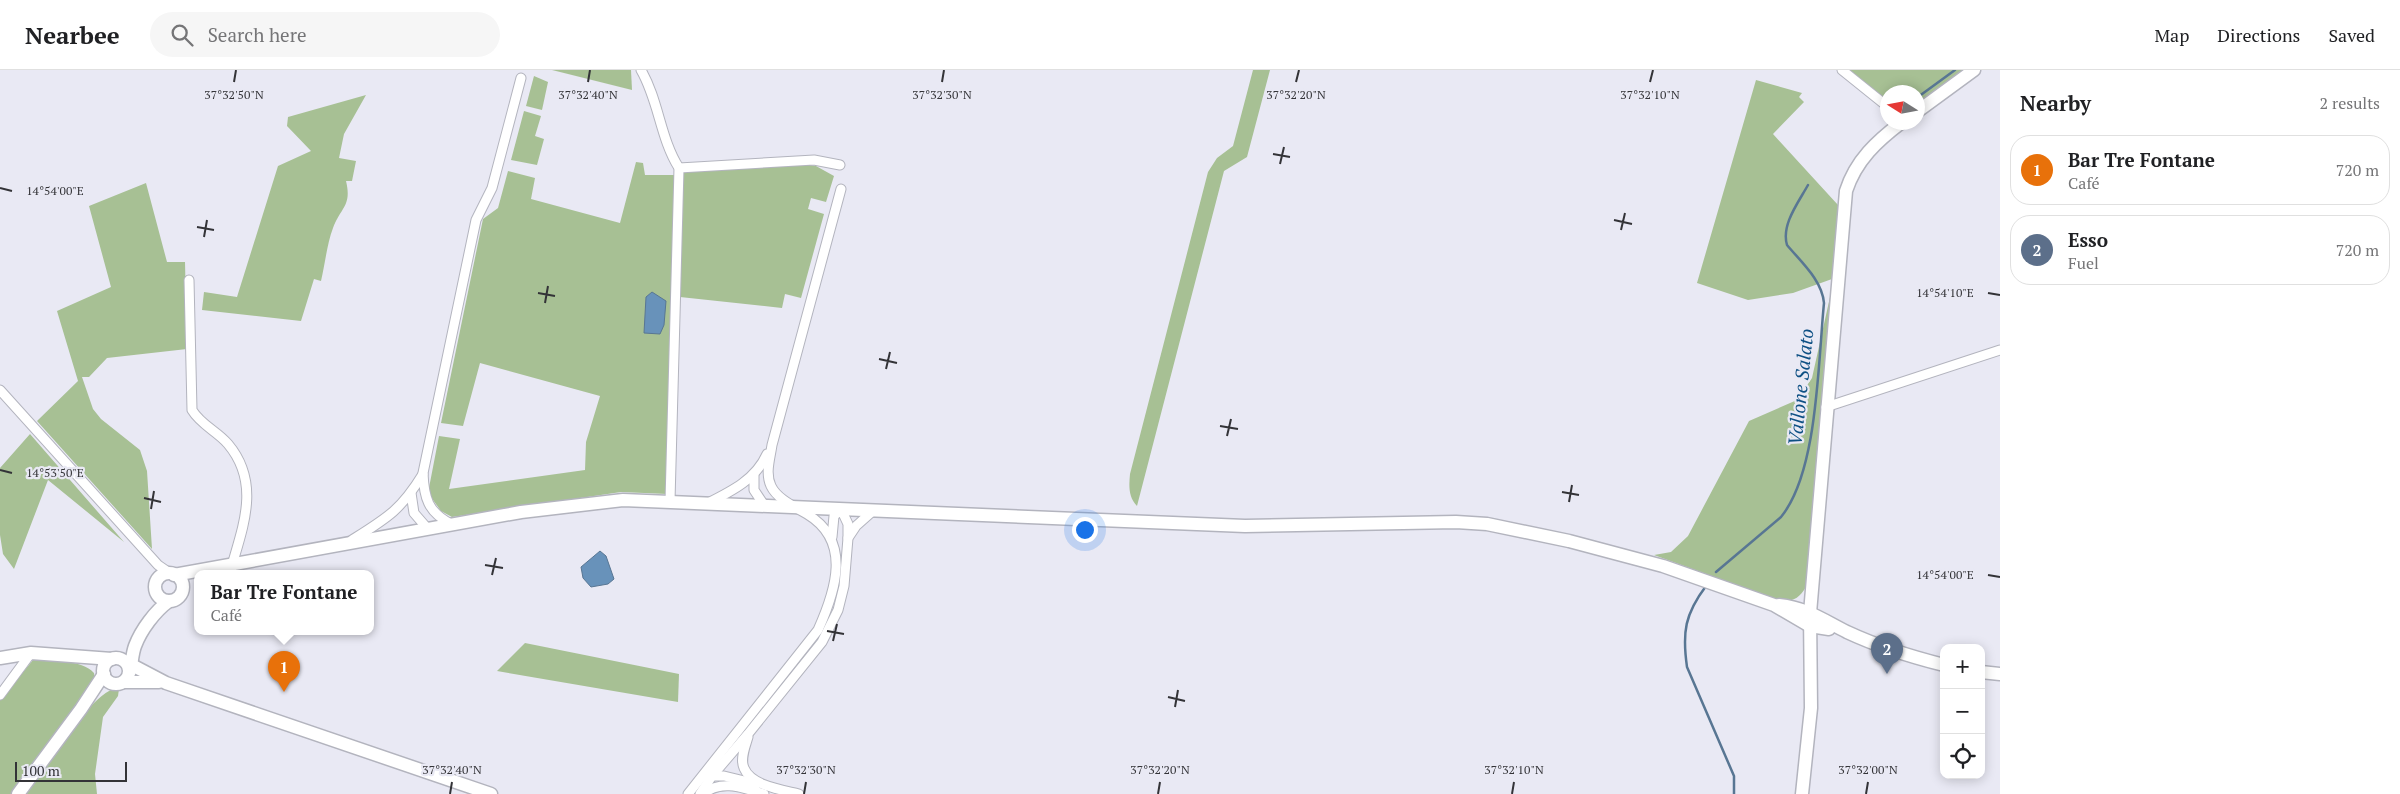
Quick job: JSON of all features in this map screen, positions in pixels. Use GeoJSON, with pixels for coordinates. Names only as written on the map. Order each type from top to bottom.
{"type":"FeatureCollection","features":[{"type":"Feature","properties":{"kind":"street"},"geometry":{"type":"LineString","coordinates":[[642,70],[652,88],[670,154],[679,168],[670,501]]}},
{"type":"Feature","properties":{"kind":"street"},"geometry":{"type":"LineString","coordinates":[[1842,70],[1880,101]]}},
{"type":"Feature","properties":{"kind":"street"},"geometry":{"type":"LineString","coordinates":[[1925,106],[1974,70]]}},
{"type":"Feature","properties":{"kind":"street"},"geometry":{"type":"LineString","coordinates":[[422,527],[426,501],[423,473],[476,220],[492,188],[521,78]]}},
{"type":"Feature","properties":{"kind":"street"},"geometry":{"type":"LineString","coordinates":[[1802,794],[1811,708],[1810,642],[1807,620],[1812,592],[1826,407],[1846,191],[1850,179],[1866,153],[1892,130]]}},
{"type":"Feature","properties":{"kind":"street"},"geometry":{"type":"LineString","coordinates":[[679,168],[814,160],[840,165]]}},
{"type":"Feature","properties":{"kind":"street"},"geometry":{"type":"LineString","coordinates":[[760,503],[768,489],[772,445],[841,189]]}},
{"type":"Feature","properties":{"kind":"street"},"geometry":{"type":"LineString","coordinates":[[189,280],[192,410],[205,425],[228,444],[242,468],[247,482],[248,504],[232,565]]}},
{"type":"Feature","properties":{"kind":"street"},"geometry":{"type":"LineString","coordinates":[[1826,407],[2000,350]]}},
{"type":"Feature","properties":{"kind":"street"},"geometry":{"type":"LineString","coordinates":[[0,390],[158,565],[181,581],[182,590]]}},
{"type":"Feature","properties":{"kind":"street"},"geometry":{"type":"LineString","coordinates":[[708,503],[731,491],[754,475],[764,462],[772,445]]}},
{"type":"Feature","properties":{"kind":"street"},"geometry":{"type":"LineString","coordinates":[[347,543],[385,519],[404,502],[423,473]]}},
{"type":"Feature","properties":{"kind":"street"},"geometry":{"type":"LineString","coordinates":[[754,475],[754,490],[760,503]]}},
{"type":"Feature","properties":{"kind":"street"},"geometry":{"type":"LineString","coordinates":[[768,476],[774,491],[796,508],[821,523],[832,538]]}},
{"type":"Feature","properties":{"kind":"street"},"geometry":{"type":"LineString","coordinates":[[411,493],[414,513],[422,527]]}},
{"type":"Feature","properties":{"kind":"street"},"geometry":{"type":"LineString","coordinates":[[210,570],[422,527],[591,502],[623,500],[760,503],[796,508],[1245,526],[1456,522],[1487,524],[1637,558],[1774,605],[1807,620],[1826,624],[1912,656],[1940,664]]}},
{"type":"Feature","properties":{"kind":"street"},"geometry":{"type":"LineString","coordinates":[[426,501],[436,515],[451,524]]}},
{"type":"Feature","properties":{"kind":"street"},"geometry":{"type":"LineString","coordinates":[[712,776],[822,642],[831,626],[844,586],[848,524],[841,509]]}},
{"type":"Feature","properties":{"kind":"street"},"geometry":{"type":"LineString","coordinates":[[696,793],[723,750],[818,630],[829,606],[834,585],[836,555],[832,538],[832,526],[834,516],[841,509]]}},
{"type":"Feature","properties":{"kind":"street"},"geometry":{"type":"LineString","coordinates":[[848,538],[856,526],[874,510]]}},
{"type":"Feature","properties":{"kind":"street"},"geometry":{"type":"LineString","coordinates":[[121,669],[128,645],[152,611],[156,593],[155,586],[158,579],[164,575],[194,572]]}},
{"type":"Feature","properties":{"kind":"street"},"geometry":{"type":"LineString","coordinates":[[81,709],[121,669],[157,612],[169,601],[179,597],[182,590],[194,580]]}},
{"type":"Feature","properties":{"kind":"street"},"geometry":{"type":"LineString","coordinates":[[1792,607],[1804,600],[1812,592]]}},
{"type":"Feature","properties":{"kind":"street"},"geometry":{"type":"LineString","coordinates":[[1812,592],[1826,624]]}},
{"type":"Feature","properties":{"kind":"street"},"geometry":{"type":"LineString","coordinates":[[156,593],[160,598],[169,601]]}},
{"type":"Feature","properties":{"kind":"street"},"geometry":{"type":"LineString","coordinates":[[1774,605],[1792,607],[1807,620]]}},
{"type":"Feature","properties":{"kind":"street"},"geometry":{"type":"LineString","coordinates":[[1810,642],[1826,624]]}},
{"type":"Feature","properties":{"kind":"street"},"geometry":{"type":"LineString","coordinates":[[0,658],[31,653],[69,656],[166,683]]}},
{"type":"Feature","properties":{"kind":"street"},"geometry":{"type":"LineString","coordinates":[[0,694],[31,653]]}},
{"type":"Feature","properties":{"kind":"street"},"geometry":{"type":"LineString","coordinates":[[69,656],[86,662],[104,674]]}},
{"type":"Feature","properties":{"kind":"street"},"geometry":{"type":"LineString","coordinates":[[18,794],[81,709],[104,674],[106,663],[491,794]]}},
{"type":"Feature","properties":{"kind":"street"},"geometry":{"type":"LineString","coordinates":[[1985,672],[2000,674]]}},
{"type":"Feature","properties":{"kind":"street"},"geometry":{"type":"LineString","coordinates":[[748,734],[744,753],[744,768],[752,779],[777,788]]}},
{"type":"Feature","properties":{"kind":"street"},"geometry":{"type":"LineString","coordinates":[[723,750],[712,768],[712,776],[717,781],[764,794]]}},
{"type":"Feature","properties":{"kind":"street"},"geometry":{"type":"LineString","coordinates":[[696,793],[703,780],[712,776],[724,776],[800,794]]}},
{"type":"Feature","properties":{"kind":"street"},"geometry":{"type":"LineString","coordinates":[[696,793],[715,786],[736,786]]}},
{"type":"Feature","properties":{"kind":"green space"},"geometry":{"type":"Polygon","coordinates":[[[552,70],[631,70],[632,90],[552,70]]]}},
{"type":"Feature","properties":{"kind":"green space"},"geometry":{"type":"Polygon","coordinates":[[[1253,70],[1270,70],[1247,157],[1224,171],[1137,506],[1129,487],[1130,474],[1208,172],[1217,158],[1233,146],[1253,70]]]}},
{"type":"Feature","properties":{"kind":"green space"},"geometry":{"type":"Polygon","coordinates":[[[1846,70],[1965,70],[1925,100],[1925,85],[1880,85],[1880,98],[1846,70]]]}},
{"type":"Feature","properties":{"kind":"green space"},"geometry":{"type":"Polygon","coordinates":[[[534,76],[548,82],[542,110],[526,106],[534,76]]]}},
{"type":"Feature","properties":{"kind":"green space"},"geometry":{"type":"Polygon","coordinates":[[[1756,80],[1802,93],[1799,97],[1804,102],[1773,134],[1838,205],[1832,279],[1793,293],[1748,300],[1697,283],[1756,80]]]}},
{"type":"Feature","properties":{"kind":"green space"},"geometry":{"type":"Polygon","coordinates":[[[366,95],[344,134],[339,158],[356,161],[352,181],[346,181],[347,201],[331,234],[321,281],[314,279],[301,321],[202,310],[204,292],[237,297],[278,166],[311,151],[287,126],[288,117],[366,95]]]}},
{"type":"Feature","properties":{"kind":"green space"},"geometry":{"type":"Polygon","coordinates":[[[524,111],[541,116],[535,136],[544,139],[537,165],[511,160],[524,111]]]}},
{"type":"Feature","properties":{"kind":"green space"},"geometry":{"type":"Polygon","coordinates":[[[636,162],[643,163],[645,175],[677,175],[667,494],[621,492],[452,517],[441,511],[428,493],[439,436],[460,439],[449,489],[585,470],[586,442],[600,396],[480,363],[463,426],[441,423],[483,219],[498,208],[508,171],[535,178],[531,199],[620,223],[636,162]]]}},
{"type":"Feature","properties":{"kind":"green space"},"geometry":{"type":"Polygon","coordinates":[[[802,164],[816,166],[834,176],[826,202],[811,198],[808,209],[824,214],[801,298],[785,294],[782,308],[680,297],[683,172],[802,164]]]}},
{"type":"Feature","properties":{"kind":"green space"},"geometry":{"type":"Polygon","coordinates":[[[146,183],[167,262],[185,262],[187,349],[107,358],[89,377],[82,377],[93,409],[101,419],[140,450],[147,471],[152,549],[37,421],[78,381],[57,311],[111,287],[89,206],[146,183]]]}},
{"type":"Feature","properties":{"kind":"green space"},"geometry":{"type":"Polygon","coordinates":[[[1832,288],[1806,587],[1794,599],[1787,601],[1777,600],[1654,555],[1671,552],[1688,536],[1749,421],[1797,400],[1812,378],[1832,288]]]}},
{"type":"Feature","properties":{"kind":"green space"},"geometry":{"type":"Polygon","coordinates":[[[30,434],[124,542],[48,480],[14,569],[3,554],[0,535],[0,468],[30,434]]]}},
{"type":"Feature","properties":{"kind":"green space"},"geometry":{"type":"Polygon","coordinates":[[[525,643],[679,674],[678,702],[497,671],[525,643]]]}},
{"type":"Feature","properties":{"kind":"green space"},"geometry":{"type":"Polygon","coordinates":[[[33,660],[82,665],[94,673],[95,680],[12,794],[0,794],[0,700],[33,660]]]}},
{"type":"Feature","properties":{"kind":"green space"},"geometry":{"type":"Polygon","coordinates":[[[113,689],[119,689],[118,696],[103,717],[95,774],[97,794],[25,794],[78,720],[102,695],[113,689]]]}},
{"type":"Feature","properties":{"kind":"water"},"geometry":{"type":"Polygon","coordinates":[[[652,292],[666,301],[664,325],[660,334],[644,333],[646,297],[652,292]]]}},
{"type":"Feature","properties":{"kind":"water"},"geometry":{"type":"Polygon","coordinates":[[[600,551],[606,556],[614,579],[608,584],[591,587],[583,578],[581,567],[600,551]]]}},
{"type":"Feature","properties":{"kind":"waterway","name":"Vallone Salato"},"geometry":{"type":"LineString","coordinates":[[1925,92],[1955,70]]}},
{"type":"Feature","properties":{"kind":"waterway","name":"Vallone Salato"},"geometry":{"type":"LineString","coordinates":[[1716,572],[1781,517],[1793,497],[1802,473],[1809,445],[1818,385],[1824,303],[1815,279],[1787,245],[1786,237],[1788,222],[1808,185]]}},
{"type":"Feature","properties":{"kind":"waterway","name":"Vallone Salato"},"geometry":{"type":"LineString","coordinates":[[1706,586],[1689,615],[1685,633],[1687,667],[1734,776],[1734,794]]}},
{"type":"Feature","properties":{"kind":"place","name":"Esso"},"geometry":{"type":"Point","coordinates":[1887,674]}},
{"type":"Feature","properties":{"kind":"place","name":"Bar Tre Fontane"},"geometry":{"type":"Point","coordinates":[284,692]}}]}
